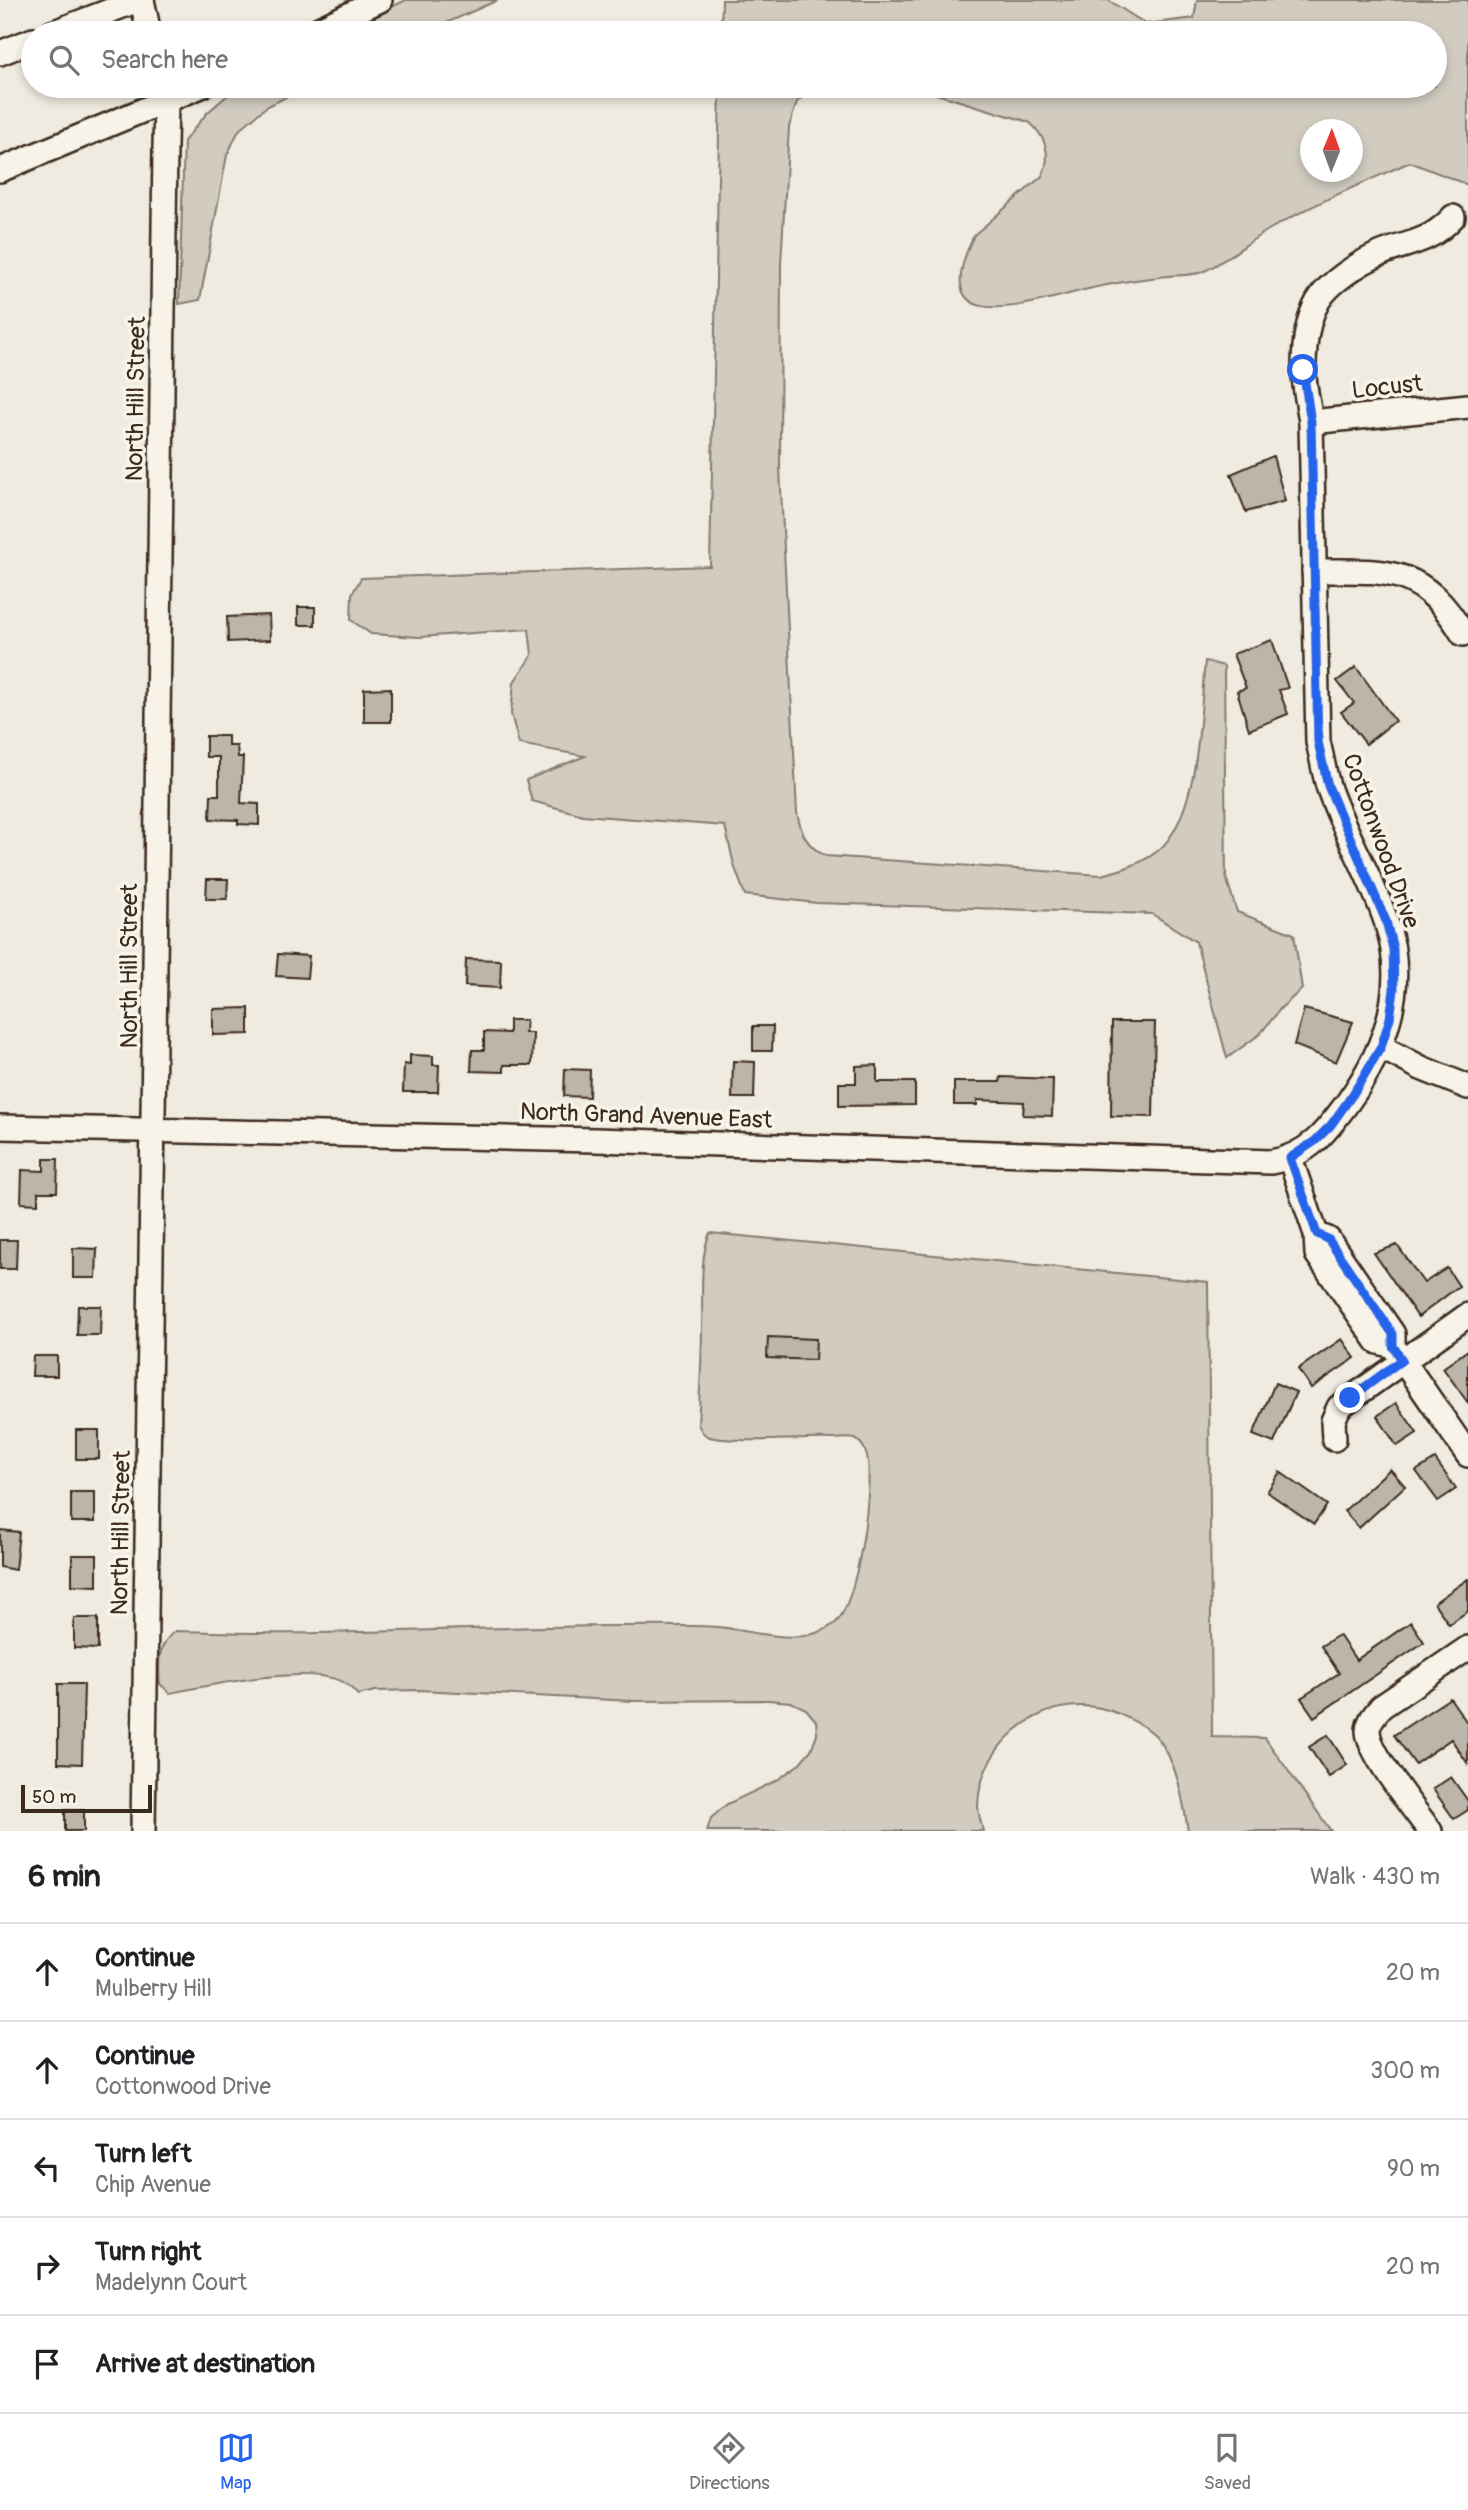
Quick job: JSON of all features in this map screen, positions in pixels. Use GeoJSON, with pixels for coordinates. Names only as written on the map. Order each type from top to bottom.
{"type":"FeatureCollection","features":[{"type":"Feature","properties":{"kind":"street"},"geometry":{"type":"LineString","coordinates":[[84,21],[140,0],[146,21]]}},
{"type":"Feature","properties":{"kind":"street"},"geometry":{"type":"LineString","coordinates":[[336,21],[380,0]]}},
{"type":"Feature","properties":{"kind":"street"},"geometry":{"type":"LineString","coordinates":[[0,53],[21,45]]}},
{"type":"Feature","properties":{"kind":"street"},"geometry":{"type":"LineString","coordinates":[[0,170],[154,98]]}},
{"type":"Feature","properties":{"kind":"street","name":"North Hill Street"},"geometry":{"type":"LineString","coordinates":[[143,1831],[154,1132],[163,98]]}},
{"type":"Feature","properties":{"kind":"street","name":"Cottonwood Drive"},"geometry":{"type":"LineString","coordinates":[[1290,1158],[1306,1149],[1331,1125],[1353,1094],[1381,1047],[1390,1018],[1394,990],[1393,949],[1386,921],[1328,786],[1318,742],[1311,422],[1303,370],[1309,325],[1319,299],[1355,267],[1382,253],[1440,231],[1453,217]]}},
{"type":"Feature","properties":{"kind":"street","name":"Locust"},"geometry":{"type":"LineString","coordinates":[[1311,422],[1468,406]]}},
{"type":"Feature","properties":{"kind":"street"},"geometry":{"type":"LineString","coordinates":[[1314,572],[1383,571],[1408,578],[1428,591],[1449,611],[1463,634]]}},
{"type":"Feature","properties":{"kind":"street"},"geometry":{"type":"LineString","coordinates":[[1381,1047],[1421,1068],[1468,1087]]}},
{"type":"Feature","properties":{"kind":"street","name":"North Grand Avenue East"},"geometry":{"type":"LineString","coordinates":[[0,1127],[610,1141],[1252,1161],[1290,1158]]}},
{"type":"Feature","properties":{"kind":"street"},"geometry":{"type":"LineString","coordinates":[[1290,1158],[1317,1234],[1328,1239],[1370,1315],[1393,1334],[1398,1353],[1468,1455]]}},
{"type":"Feature","properties":{"kind":"street"},"geometry":{"type":"LineString","coordinates":[[1334,1439],[1333,1421],[1339,1407],[1398,1353],[1468,1315]]}},
{"type":"Feature","properties":{"kind":"street"},"geometry":{"type":"LineString","coordinates":[[1430,1831],[1374,1750],[1368,1730],[1374,1715],[1381,1707],[1465,1658]]}},
{"type":"Feature","properties":{"kind":"shaded area"},"geometry":{"type":"Polygon","coordinates":[[[406,0],[498,0],[451,21],[362,21],[406,0]]]}},
{"type":"Feature","properties":{"kind":"shaded area"},"geometry":{"type":"Polygon","coordinates":[[[722,0],[1108,0],[1141,21],[721,21],[722,0]]]}},
{"type":"Feature","properties":{"kind":"shaded area"},"geometry":{"type":"Polygon","coordinates":[[[1197,0],[1468,0],[1468,185],[1410,162],[1287,220],[1202,272],[1116,283],[1023,305],[997,307],[976,304],[963,293],[961,271],[974,235],[1042,176],[1047,161],[1046,147],[1029,122],[950,98],[1447,98],[1447,21],[1170,21],[1194,18],[1197,0]]]}},
{"type":"Feature","properties":{"kind":"shaded area"},"geometry":{"type":"Polygon","coordinates":[[[224,98],[284,98],[266,107],[239,130],[227,155],[200,300],[179,304],[184,141],[207,113],[224,98]]]}},
{"type":"Feature","properties":{"kind":"shaded area"},"geometry":{"type":"Polygon","coordinates":[[[720,98],[802,98],[797,102],[789,127],[781,264],[780,468],[797,813],[803,833],[814,848],[826,856],[1101,875],[1118,871],[1158,851],[1176,827],[1185,806],[1196,757],[1205,661],[1224,666],[1226,877],[1237,912],[1294,934],[1302,989],[1281,1008],[1260,1034],[1227,1058],[1196,942],[1152,914],[817,903],[745,895],[734,865],[725,826],[583,815],[532,801],[526,780],[585,756],[519,744],[511,714],[514,682],[532,655],[529,629],[419,637],[371,634],[351,620],[352,594],[361,578],[710,566],[720,98]]]}},
{"type":"Feature","properties":{"kind":"shaded area"},"geometry":{"type":"Polygon","coordinates":[[[710,1233],[1208,1282],[1212,1737],[1265,1738],[1331,1831],[1188,1831],[1174,1769],[1156,1736],[1119,1714],[1095,1707],[1070,1707],[1047,1712],[1026,1723],[1007,1738],[992,1757],[982,1780],[978,1805],[983,1831],[707,1831],[711,1818],[727,1804],[776,1781],[798,1765],[811,1750],[817,1734],[816,1721],[806,1709],[791,1702],[768,1700],[633,1701],[419,1690],[375,1691],[358,1695],[341,1681],[304,1675],[257,1678],[170,1693],[160,1684],[159,1662],[162,1648],[175,1631],[300,1633],[700,1626],[797,1637],[822,1631],[834,1624],[843,1613],[857,1571],[868,1492],[866,1453],[861,1444],[853,1438],[739,1440],[718,1439],[701,1431],[698,1424],[702,1278],[704,1254],[710,1233]]]}},
{"type":"Feature","properties":{"kind":"building"},"geometry":{"type":"Polygon","coordinates":[[[1273,456],[1285,501],[1246,512],[1231,474],[1273,456]]]}},
{"type":"Feature","properties":{"kind":"building"},"geometry":{"type":"Polygon","coordinates":[[[298,607],[315,607],[315,625],[298,625],[298,607]]]}},
{"type":"Feature","properties":{"kind":"building"},"geometry":{"type":"Polygon","coordinates":[[[269,615],[270,640],[228,642],[227,617],[269,615]]]}},
{"type":"Feature","properties":{"kind":"building"},"geometry":{"type":"Polygon","coordinates":[[[1272,640],[1288,688],[1279,690],[1288,714],[1249,730],[1237,691],[1246,688],[1233,654],[1272,640]]]}},
{"type":"Feature","properties":{"kind":"building"},"geometry":{"type":"Polygon","coordinates":[[[1356,667],[1395,721],[1366,744],[1341,712],[1354,703],[1337,681],[1356,667]]]}},
{"type":"Feature","properties":{"kind":"building"},"geometry":{"type":"Polygon","coordinates":[[[391,688],[391,722],[364,722],[364,689],[391,688]]]}},
{"type":"Feature","properties":{"kind":"building"},"geometry":{"type":"Polygon","coordinates":[[[206,736],[228,736],[228,746],[237,746],[238,757],[243,757],[241,803],[259,804],[259,825],[238,824],[238,820],[210,819],[211,795],[219,795],[219,757],[206,757],[206,736]]]}},
{"type":"Feature","properties":{"kind":"building"},"geometry":{"type":"Polygon","coordinates":[[[207,879],[228,879],[227,899],[206,899],[207,879]]]}},
{"type":"Feature","properties":{"kind":"building"},"geometry":{"type":"Polygon","coordinates":[[[278,954],[309,956],[307,978],[276,976],[278,954]]]}},
{"type":"Feature","properties":{"kind":"building"},"geometry":{"type":"Polygon","coordinates":[[[466,959],[501,960],[500,988],[465,986],[466,959]]]}},
{"type":"Feature","properties":{"kind":"building"},"geometry":{"type":"Polygon","coordinates":[[[249,1008],[249,1034],[213,1035],[213,1009],[249,1008]]]}},
{"type":"Feature","properties":{"kind":"building"},"geometry":{"type":"Polygon","coordinates":[[[1304,1009],[1353,1022],[1336,1062],[1294,1045],[1304,1009]]]}},
{"type":"Feature","properties":{"kind":"building"},"geometry":{"type":"Polygon","coordinates":[[[509,1020],[526,1020],[525,1033],[533,1033],[532,1065],[504,1065],[504,1072],[471,1071],[472,1050],[484,1050],[484,1032],[509,1033],[509,1020]]]}},
{"type":"Feature","properties":{"kind":"building"},"geometry":{"type":"Polygon","coordinates":[[[1112,1022],[1155,1022],[1153,1117],[1111,1116],[1112,1022]]]}},
{"type":"Feature","properties":{"kind":"building"},"geometry":{"type":"Polygon","coordinates":[[[753,1026],[773,1026],[772,1051],[753,1051],[753,1026]]]}},
{"type":"Feature","properties":{"kind":"building"},"geometry":{"type":"Polygon","coordinates":[[[410,1055],[433,1056],[433,1065],[439,1065],[438,1092],[403,1092],[404,1064],[410,1065],[410,1055]]]}},
{"type":"Feature","properties":{"kind":"building"},"geometry":{"type":"Polygon","coordinates":[[[733,1061],[755,1062],[754,1098],[732,1098],[733,1061]]]}},
{"type":"Feature","properties":{"kind":"building"},"geometry":{"type":"Polygon","coordinates":[[[877,1065],[877,1082],[915,1082],[915,1105],[839,1106],[839,1083],[856,1083],[856,1066],[877,1065]]]}},
{"type":"Feature","properties":{"kind":"building"},"geometry":{"type":"Polygon","coordinates":[[[565,1069],[590,1070],[589,1097],[564,1096],[565,1069]]]}},
{"type":"Feature","properties":{"kind":"building"},"geometry":{"type":"Polygon","coordinates":[[[1001,1077],[1053,1079],[1052,1116],[1023,1115],[1024,1102],[977,1100],[977,1105],[954,1105],[954,1082],[1000,1082],[1001,1077]]]}},
{"type":"Feature","properties":{"kind":"building"},"geometry":{"type":"Polygon","coordinates":[[[44,1159],[58,1159],[57,1192],[38,1192],[38,1204],[21,1203],[22,1170],[44,1171],[44,1159]]]}},
{"type":"Feature","properties":{"kind":"building"},"geometry":{"type":"Polygon","coordinates":[[[0,1240],[17,1240],[16,1269],[0,1269],[0,1240]]]}},
{"type":"Feature","properties":{"kind":"building"},"geometry":{"type":"Polygon","coordinates":[[[1397,1245],[1424,1283],[1447,1268],[1459,1286],[1418,1317],[1374,1253],[1397,1245]]]}},
{"type":"Feature","properties":{"kind":"building"},"geometry":{"type":"Polygon","coordinates":[[[73,1248],[97,1249],[96,1278],[73,1278],[73,1248]]]}},
{"type":"Feature","properties":{"kind":"building"},"geometry":{"type":"Polygon","coordinates":[[[78,1306],[101,1306],[100,1335],[77,1335],[78,1306]]]}},
{"type":"Feature","properties":{"kind":"building"},"geometry":{"type":"Polygon","coordinates":[[[768,1337],[816,1339],[815,1360],[767,1358],[768,1337]]]}},
{"type":"Feature","properties":{"kind":"building"},"geometry":{"type":"Polygon","coordinates":[[[1342,1339],[1355,1358],[1311,1388],[1298,1369],[1342,1339]]]}},
{"type":"Feature","properties":{"kind":"building"},"geometry":{"type":"Polygon","coordinates":[[[1468,1350],[1468,1403],[1443,1368],[1468,1350]]]}},
{"type":"Feature","properties":{"kind":"building"},"geometry":{"type":"Polygon","coordinates":[[[33,1356],[57,1356],[57,1376],[32,1376],[33,1356]]]}},
{"type":"Feature","properties":{"kind":"building"},"geometry":{"type":"Polygon","coordinates":[[[1275,1383],[1296,1392],[1274,1443],[1253,1435],[1275,1383]]]}},
{"type":"Feature","properties":{"kind":"building"},"geometry":{"type":"Polygon","coordinates":[[[1396,1403],[1417,1433],[1397,1446],[1377,1416],[1396,1403]]]}},
{"type":"Feature","properties":{"kind":"building"},"geometry":{"type":"Polygon","coordinates":[[[76,1430],[99,1430],[99,1459],[76,1459],[76,1430]]]}},
{"type":"Feature","properties":{"kind":"building"},"geometry":{"type":"Polygon","coordinates":[[[1435,1459],[1456,1489],[1438,1501],[1416,1471],[1435,1459]]]}},
{"type":"Feature","properties":{"kind":"building"},"geometry":{"type":"Polygon","coordinates":[[[1390,1469],[1405,1486],[1359,1528],[1344,1511],[1390,1469]]]}},
{"type":"Feature","properties":{"kind":"building"},"geometry":{"type":"Polygon","coordinates":[[[1280,1472],[1327,1505],[1314,1524],[1267,1492],[1280,1472]]]}},
{"type":"Feature","properties":{"kind":"building"},"geometry":{"type":"Polygon","coordinates":[[[71,1492],[95,1492],[95,1522],[71,1522],[71,1492]]]}},
{"type":"Feature","properties":{"kind":"building"},"geometry":{"type":"Polygon","coordinates":[[[0,1530],[19,1532],[15,1570],[0,1567],[0,1530]]]}},
{"type":"Feature","properties":{"kind":"building"},"geometry":{"type":"Polygon","coordinates":[[[72,1555],[97,1555],[97,1586],[72,1585],[72,1555]]]}},
{"type":"Feature","properties":{"kind":"building"},"geometry":{"type":"Polygon","coordinates":[[[1468,1579],[1468,1611],[1449,1624],[1434,1603],[1468,1579]]]}},
{"type":"Feature","properties":{"kind":"building"},"geometry":{"type":"Polygon","coordinates":[[[74,1618],[98,1618],[98,1649],[74,1648],[74,1618]]]}},
{"type":"Feature","properties":{"kind":"building"},"geometry":{"type":"Polygon","coordinates":[[[1411,1622],[1424,1642],[1314,1717],[1301,1698],[1339,1673],[1321,1646],[1339,1635],[1356,1660],[1411,1622]]]}},
{"type":"Feature","properties":{"kind":"building"},"geometry":{"type":"Polygon","coordinates":[[[58,1684],[84,1684],[82,1764],[58,1763],[58,1684]]]}},
{"type":"Feature","properties":{"kind":"building"},"geometry":{"type":"Polygon","coordinates":[[[1450,1698],[1468,1724],[1468,1764],[1451,1739],[1415,1764],[1394,1735],[1450,1698]]]}},
{"type":"Feature","properties":{"kind":"building"},"geometry":{"type":"Polygon","coordinates":[[[1328,1735],[1347,1765],[1329,1777],[1309,1747],[1328,1735]]]}},
{"type":"Feature","properties":{"kind":"building"},"geometry":{"type":"Polygon","coordinates":[[[1451,1777],[1468,1801],[1468,1810],[1454,1819],[1433,1789],[1451,1777]]]}},
{"type":"Feature","properties":{"kind":"building"},"geometry":{"type":"Polygon","coordinates":[[[65,1810],[84,1810],[84,1831],[65,1831],[65,1810]]]}},
{"type":"Feature","properties":{"kind":"route"},"geometry":{"type":"LineString","coordinates":[[1303,370],[1311,422],[1318,742],[1328,786],[1386,921],[1393,949],[1394,990],[1390,1018],[1381,1047],[1331,1125],[1306,1149],[1290,1158],[1317,1234],[1328,1239],[1393,1334],[1393,1346],[1402,1360],[1350,1398]]}}]}
